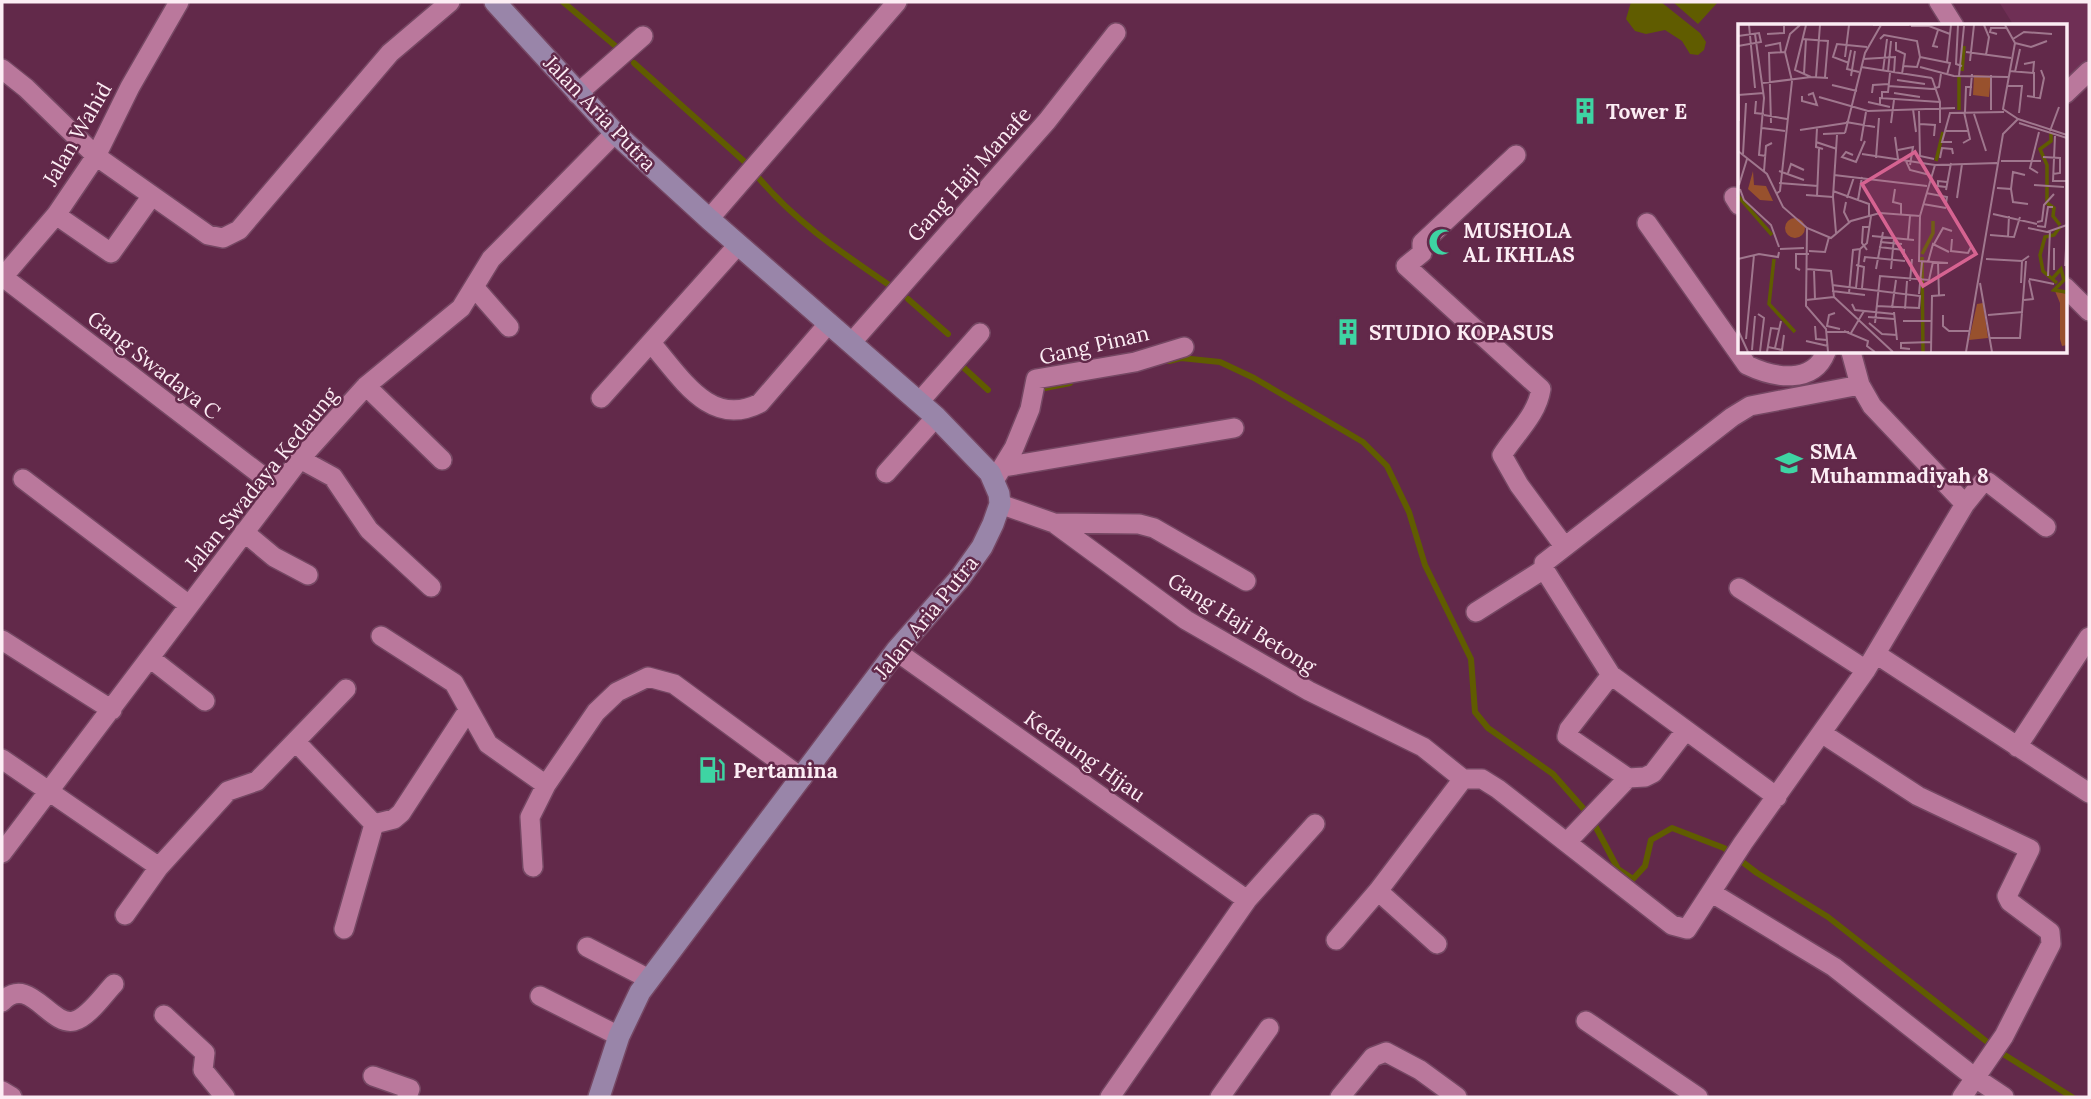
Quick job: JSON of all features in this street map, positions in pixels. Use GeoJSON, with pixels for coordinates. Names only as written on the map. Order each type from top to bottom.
{"type":"FeatureCollection","features":[{"type":"Feature","properties":{"kind":"main road","name":"Jalan Aria Putra"},"geometry":{"type":"LineString","coordinates":[[503,4],[577,93],[615,133],[738,245],[920,401],[999,473]]}},
{"type":"Feature","properties":{"kind":"main road"},"geometry":{"type":"LineString","coordinates":[[999,473],[1000,503]]}},
{"type":"Feature","properties":{"kind":"main road","name":"Jalan Aria Putra"},"geometry":{"type":"LineString","coordinates":[[599,1097],[622,1030],[636,999],[649,979],[896,651],[960,578],[982,547],[1000,503]]}},
{"type":"Feature","properties":{"kind":"street","name":"Jalan Wahid"},"geometry":{"type":"LineString","coordinates":[[3,278],[56,215],[96,156],[130,87],[179,2]]}},
{"type":"Feature","properties":{"kind":"street"},"geometry":{"type":"LineString","coordinates":[[2,69],[26,88],[96,156],[208,235],[223,238],[231,236],[390,53],[450,2]]}},
{"type":"Feature","properties":{"kind":"street"},"geometry":{"type":"LineString","coordinates":[[709,219],[897,2]]}},
{"type":"Feature","properties":{"kind":"street"},"geometry":{"type":"LineString","coordinates":[[1939,2],[1953,24]]}},
{"type":"Feature","properties":{"kind":"street","name":"Gang Haji Manafe"},"geometry":{"type":"LineString","coordinates":[[852,342],[1047,121],[1116,33]]}},
{"type":"Feature","properties":{"kind":"street"},"geometry":{"type":"LineString","coordinates":[[577,93],[643,36]]}},
{"type":"Feature","properties":{"kind":"street"},"geometry":{"type":"LineString","coordinates":[[2066,93],[2089,71]]}},
{"type":"Feature","properties":{"kind":"street","name":"Jalan Swadaya Kedaung"},"geometry":{"type":"LineString","coordinates":[[2,853],[300,459],[366,386],[461,308],[482,270],[615,133]]}},
{"type":"Feature","properties":{"kind":"street"},"geometry":{"type":"LineString","coordinates":[[1516,155],[1422,243],[1422,253],[1406,266],[1541,389],[1538,409],[1519,428],[1502,455],[1519,485],[1564,547]]}},
{"type":"Feature","properties":{"kind":"street"},"geometry":{"type":"LineString","coordinates":[[56,215],[111,253],[151,197]]}},
{"type":"Feature","properties":{"kind":"street"},"geometry":{"type":"LineString","coordinates":[[1647,223],[1738,351]]}},
{"type":"Feature","properties":{"kind":"street"},"geometry":{"type":"LineString","coordinates":[[601,398],[738,245]]}},
{"type":"Feature","properties":{"kind":"street","name":"Gang Swadaya C"},"geometry":{"type":"LineString","coordinates":[[3,278],[278,488]]}},
{"type":"Feature","properties":{"kind":"street"},"geometry":{"type":"LineString","coordinates":[[474,287],[509,327]]}},
{"type":"Feature","properties":{"kind":"street"},"geometry":{"type":"LineString","coordinates":[[2066,288],[2089,311]]}},
{"type":"Feature","properties":{"kind":"street"},"geometry":{"type":"LineString","coordinates":[[651,343],[704,402],[724,412],[746,410],[760,403],[830,323]]}},
{"type":"Feature","properties":{"kind":"street"},"geometry":{"type":"LineString","coordinates":[[920,401],[980,333]]}},
{"type":"Feature","properties":{"kind":"street","name":"Gang Pinan"},"geometry":{"type":"LineString","coordinates":[[999,473],[1030,409],[1036,379],[1135,362],[1184,346]]}},
{"type":"Feature","properties":{"kind":"street"},"geometry":{"type":"LineString","coordinates":[[1740,354],[1748,365],[1763,373],[1799,377],[1821,363],[1825,354]]}},
{"type":"Feature","properties":{"kind":"street"},"geometry":{"type":"LineString","coordinates":[[1852,354],[1860,385],[1872,406],[1965,505]]}},
{"type":"Feature","properties":{"kind":"street"},"geometry":{"type":"LineString","coordinates":[[1777,797],[1611,675],[1544,569],[1546,558],[1564,547],[1732,416],[1750,406],[1860,385]]}},
{"type":"Feature","properties":{"kind":"street"},"geometry":{"type":"LineString","coordinates":[[366,386],[442,460]]}},
{"type":"Feature","properties":{"kind":"street"},"geometry":{"type":"LineString","coordinates":[[887,473],[936,416]]}},
{"type":"Feature","properties":{"kind":"street"},"geometry":{"type":"LineString","coordinates":[[999,473],[1234,428]]}},
{"type":"Feature","properties":{"kind":"street"},"geometry":{"type":"LineString","coordinates":[[300,459],[333,477],[369,530],[431,587]]}},
{"type":"Feature","properties":{"kind":"street"},"geometry":{"type":"LineString","coordinates":[[23,479],[189,605]]}},
{"type":"Feature","properties":{"kind":"street"},"geometry":{"type":"LineString","coordinates":[[1336,940],[1378,891],[1463,779],[1482,779],[1498,789],[1677,929],[1691,926],[1743,843],[1823,734],[1871,662],[1965,505],[1982,483],[1988,482],[2046,527]]}},
{"type":"Feature","properties":{"kind":"street","name":"Gang Haji Betong"},"geometry":{"type":"LineString","coordinates":[[1000,503],[1054,523],[1186,620],[1310,691],[1423,747],[1463,779]]}},
{"type":"Feature","properties":{"kind":"street"},"geometry":{"type":"LineString","coordinates":[[1054,523],[1139,524],[1154,528],[1247,581]]}},
{"type":"Feature","properties":{"kind":"street"},"geometry":{"type":"LineString","coordinates":[[244,532],[275,557],[308,575]]}},
{"type":"Feature","properties":{"kind":"street"},"geometry":{"type":"LineString","coordinates":[[1476,612],[1544,569]]}},
{"type":"Feature","properties":{"kind":"street"},"geometry":{"type":"LineString","coordinates":[[1739,588],[2017,747],[2089,793]]}},
{"type":"Feature","properties":{"kind":"street"},"geometry":{"type":"LineString","coordinates":[[381,636],[454,683],[467,712],[488,744],[546,785]]}},
{"type":"Feature","properties":{"kind":"street"},"geometry":{"type":"LineString","coordinates":[[2017,747],[2089,637]]}},
{"type":"Feature","properties":{"kind":"street"},"geometry":{"type":"LineString","coordinates":[[2,640],[112,709]]}},
{"type":"Feature","properties":{"kind":"street","name":"Kedaung Hijau"},"geometry":{"type":"LineString","coordinates":[[896,651],[1247,900]]}},
{"type":"Feature","properties":{"kind":"street"},"geometry":{"type":"LineString","coordinates":[[150,657],[205,701]]}},
{"type":"Feature","properties":{"kind":"street"},"geometry":{"type":"LineString","coordinates":[[1611,675],[1569,729],[1567,736],[1628,778],[1649,776],[1686,730]]}},
{"type":"Feature","properties":{"kind":"street"},"geometry":{"type":"LineString","coordinates":[[533,867],[530,817],[546,785],[596,712],[617,692],[648,677],[674,684],[802,778]]}},
{"type":"Feature","properties":{"kind":"street"},"geometry":{"type":"LineString","coordinates":[[125,915],[159,867],[229,791],[257,781],[297,743],[346,689]]}},
{"type":"Feature","properties":{"kind":"street"},"geometry":{"type":"LineString","coordinates":[[374,824],[394,819],[401,813],[467,712]]}},
{"type":"Feature","properties":{"kind":"street"},"geometry":{"type":"LineString","coordinates":[[1823,734],[1893,782],[2030,849],[2007,896],[2010,902],[2045,926],[2052,937],[2004,1036],[1962,1097]]}},
{"type":"Feature","properties":{"kind":"street"},"geometry":{"type":"LineString","coordinates":[[297,743],[374,824]]}},
{"type":"Feature","properties":{"kind":"street"},"geometry":{"type":"LineString","coordinates":[[2,759],[159,867]]}},
{"type":"Feature","properties":{"kind":"street"},"geometry":{"type":"LineString","coordinates":[[1567,842],[1628,778]]}},
{"type":"Feature","properties":{"kind":"street"},"geometry":{"type":"LineString","coordinates":[[344,929],[374,824]]}},
{"type":"Feature","properties":{"kind":"street"},"geometry":{"type":"LineString","coordinates":[[1110,1097],[1247,900],[1315,824]]}},
{"type":"Feature","properties":{"kind":"street"},"geometry":{"type":"LineString","coordinates":[[1378,891],[1437,944]]}},
{"type":"Feature","properties":{"kind":"street"},"geometry":{"type":"LineString","coordinates":[[1712,894],[1834,967],[1974,1077],[2004,1097]]}},
{"type":"Feature","properties":{"kind":"street"},"geometry":{"type":"LineString","coordinates":[[587,947],[649,979]]}},
{"type":"Feature","properties":{"kind":"street"},"geometry":{"type":"LineString","coordinates":[[2,1002],[15,994],[27,995],[65,1021],[73,1021],[82,1017],[114,984]]}},
{"type":"Feature","properties":{"kind":"street"},"geometry":{"type":"LineString","coordinates":[[540,996],[622,1030]]}},
{"type":"Feature","properties":{"kind":"street"},"geometry":{"type":"LineString","coordinates":[[164,1015],[205,1053],[204,1070],[221,1096]]}},
{"type":"Feature","properties":{"kind":"street"},"geometry":{"type":"LineString","coordinates":[[1587,1021],[1698,1097]]}},
{"type":"Feature","properties":{"kind":"street"},"geometry":{"type":"LineString","coordinates":[[1220,1097],[1269,1028]]}},
{"type":"Feature","properties":{"kind":"street"},"geometry":{"type":"LineString","coordinates":[[1340,1097],[1373,1057],[1386,1052],[1412,1065],[1457,1097]]}},
{"type":"Feature","properties":{"kind":"street"},"geometry":{"type":"LineString","coordinates":[[373,1076],[410,1089],[407,1097]]}},
{"type":"Feature","properties":{"kind":"street"},"geometry":{"type":"LineString","coordinates":[[2,1091],[12,1097]]}},
{"type":"Feature","properties":{"kind":"shaded area"},"geometry":{"type":"Polygon","coordinates":[[[1631,2],[1661,2],[1700,33],[1706,42],[1704,50],[1698,55],[1690,54],[1682,41],[1665,30],[1646,34],[1635,31],[1626,19],[1631,2]]]}},
{"type":"Feature","properties":{"kind":"shaded area"},"geometry":{"type":"Polygon","coordinates":[[[1673,2],[1718,2],[1698,24],[1673,2]]]}},
{"type":"Feature","properties":{"kind":"shaded area"},"geometry":{"type":"Polygon","coordinates":[[[1999,2],[2089,2],[2089,67],[2066,87],[2066,24],[2013,24],[1999,2]]]}},
{"type":"Feature","properties":{"kind":"waterway"},"geometry":{"type":"LineString","coordinates":[[563,2],[619,49]]}},
{"type":"Feature","properties":{"kind":"waterway"},"geometry":{"type":"LineString","coordinates":[[634,63],[746,163]]}},
{"type":"Feature","properties":{"kind":"waterway"},"geometry":{"type":"LineString","coordinates":[[758,177],[804,223],[892,287]]}},
{"type":"Feature","properties":{"kind":"waterway"},"geometry":{"type":"LineString","coordinates":[[908,299],[948,334]]}},
{"type":"Feature","properties":{"kind":"waterway"},"geometry":{"type":"LineString","coordinates":[[1169,361],[1181,358],[1220,362],[1254,378],[1363,442],[1387,466],[1409,512],[1425,565],[1471,659],[1475,712],[1488,728],[1553,774],[1590,816],[1618,869],[1633,879],[1645,866],[1651,840],[1672,828],[1724,848],[1757,873],[1828,917],[2000,1052],[2072,1097]]}},
{"type":"Feature","properties":{"kind":"waterway"},"geometry":{"type":"LineString","coordinates":[[963,367],[988,390]]}},
{"type":"Feature","properties":{"kind":"waterway"},"geometry":{"type":"LineString","coordinates":[[1040,389],[1070,383]]}},
{"type":"Feature","properties":{"kind":"place","name":"Tower E"},"geometry":{"type":"Point","coordinates":[1585,111]}},
{"type":"Feature","properties":{"kind":"place","name":"MUSHOLA AL IKHLAS"},"geometry":{"type":"Point","coordinates":[1442,242]}},
{"type":"Feature","properties":{"kind":"place","name":"STUDIO KOPASUS"},"geometry":{"type":"Point","coordinates":[1348,332]}},
{"type":"Feature","properties":{"kind":"place","name":"SMA Muhammadiyah 8"},"geometry":{"type":"Point","coordinates":[1789,463]}},
{"type":"Feature","properties":{"kind":"place","name":"Pertamina"},"geometry":{"type":"Point","coordinates":[712,770]}}]}
